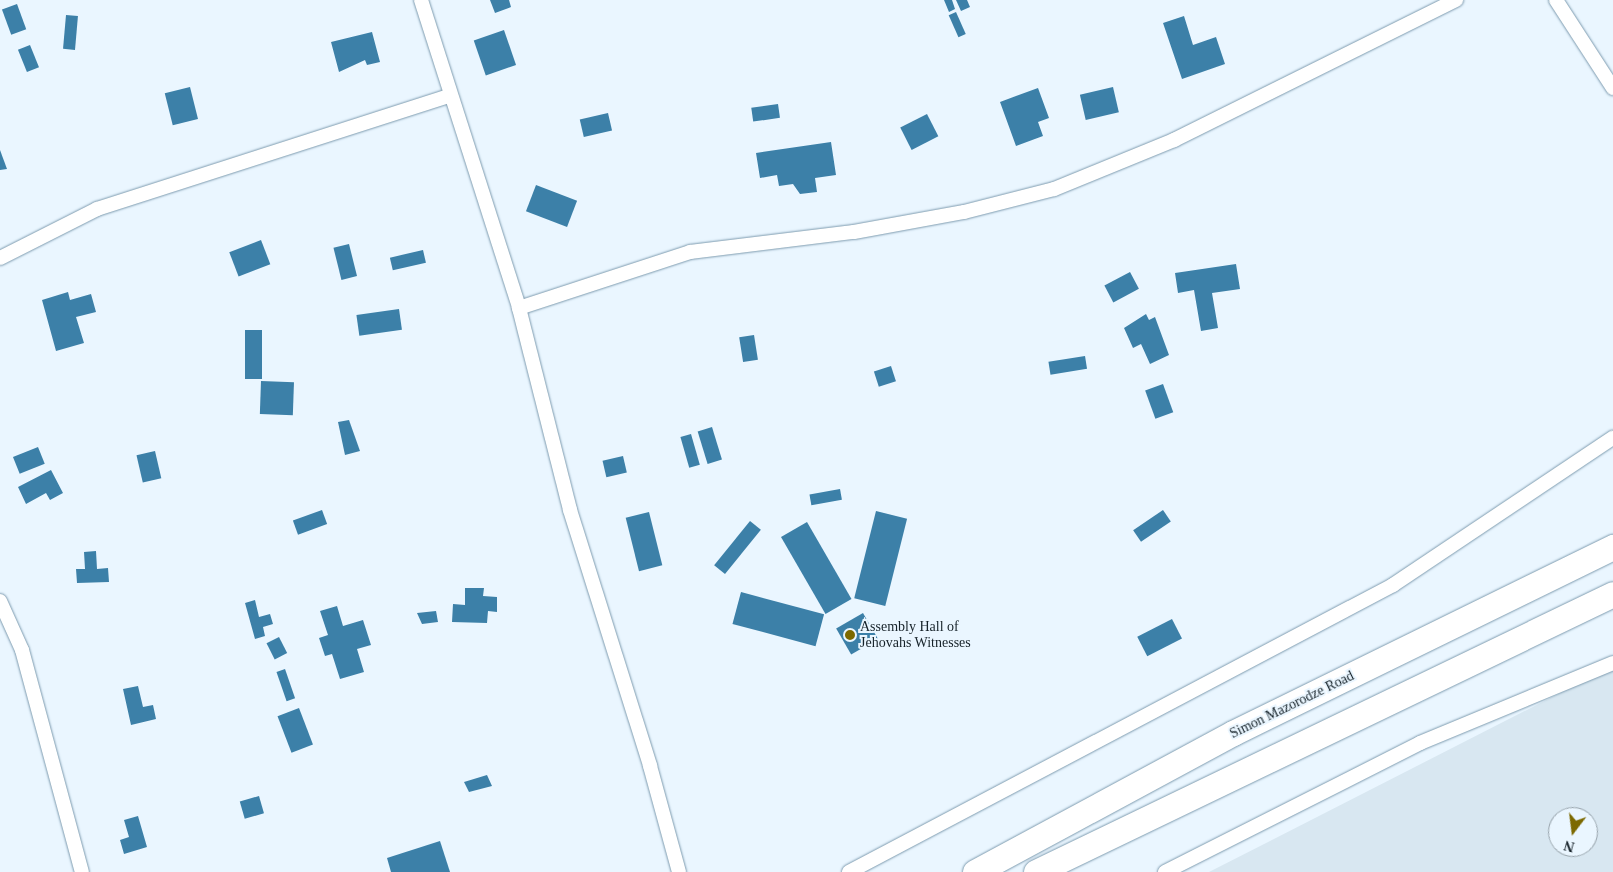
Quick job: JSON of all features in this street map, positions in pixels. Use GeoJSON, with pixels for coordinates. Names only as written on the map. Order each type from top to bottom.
{"type":"FeatureCollection","features":[{"type":"Feature","properties":{"kind":"highway","name":"Simon Mazorodze Road"},"geometry":{"type":"LineString","coordinates":[[975,872],[1233,733],[1613,548]]}},
{"type":"Feature","properties":{"kind":"highway"},"geometry":{"type":"LineString","coordinates":[[1036,872],[1613,594]]}},
{"type":"Feature","properties":{"kind":"street"},"geometry":{"type":"LineString","coordinates":[[421,0],[519,308],[570,510],[650,766],[679,872]]}},
{"type":"Feature","properties":{"kind":"street"},"geometry":{"type":"LineString","coordinates":[[519,308],[690,252],[854,232],[964,212],[1054,189],[1174,140],[1456,0]]}},
{"type":"Feature","properties":{"kind":"street"},"geometry":{"type":"LineString","coordinates":[[1556,0],[1613,88]]}},
{"type":"Feature","properties":{"kind":"street"},"geometry":{"type":"LineString","coordinates":[[0,258],[97,209],[450,96]]}},
{"type":"Feature","properties":{"kind":"street"},"geometry":{"type":"LineString","coordinates":[[849,872],[1393,585],[1613,438]]}},
{"type":"Feature","properties":{"kind":"street"},"geometry":{"type":"LineString","coordinates":[[0,601],[22,650],[82,872]]}},
{"type":"Feature","properties":{"kind":"street"},"geometry":{"type":"LineString","coordinates":[[1165,872],[1420,744],[1613,663]]}},
{"type":"Feature","properties":{"kind":"shaded area"},"geometry":{"type":"Polygon","coordinates":[[[1613,666],[1613,872],[1209,872],[1613,666]]]}},
{"type":"Feature","properties":{"kind":"building"},"geometry":{"type":"Polygon","coordinates":[[[490,0],[509,0],[511,7],[495,13],[490,0]]]}},
{"type":"Feature","properties":{"kind":"building"},"geometry":{"type":"Polygon","coordinates":[[[944,0],[952,0],[955,9],[949,12],[944,0]]]}},
{"type":"Feature","properties":{"kind":"building"},"geometry":{"type":"Polygon","coordinates":[[[956,0],[967,0],[970,7],[961,11],[956,0]]]}},
{"type":"Feature","properties":{"kind":"building"},"geometry":{"type":"Polygon","coordinates":[[[17,4],[26,29],[11,35],[2,9],[17,4]]]}},
{"type":"Feature","properties":{"kind":"building"},"geometry":{"type":"Polygon","coordinates":[[[956,12],[966,34],[958,37],[949,15],[956,12]]]}},
{"type":"Feature","properties":{"kind":"building"},"geometry":{"type":"Polygon","coordinates":[[[66,15],[78,16],[75,50],[63,49],[66,15]]]}},
{"type":"Feature","properties":{"kind":"building"},"geometry":{"type":"Polygon","coordinates":[[[1184,16],[1193,45],[1216,37],[1225,64],[1182,79],[1163,23],[1184,16]]]}},
{"type":"Feature","properties":{"kind":"building"},"geometry":{"type":"Polygon","coordinates":[[[504,30],[516,65],[486,75],[474,40],[504,30]]]}},
{"type":"Feature","properties":{"kind":"building"},"geometry":{"type":"Polygon","coordinates":[[[372,32],[380,62],[367,65],[365,60],[339,72],[331,42],[372,32]]]}},
{"type":"Feature","properties":{"kind":"building"},"geometry":{"type":"Polygon","coordinates":[[[30,45],[39,67],[27,72],[18,50],[30,45]]]}},
{"type":"Feature","properties":{"kind":"building"},"geometry":{"type":"Polygon","coordinates":[[[190,87],[198,119],[173,125],[165,93],[190,87]]]}},
{"type":"Feature","properties":{"kind":"building"},"geometry":{"type":"Polygon","coordinates":[[[1113,87],[1119,112],[1086,120],[1080,95],[1113,87]]]}},
{"type":"Feature","properties":{"kind":"building"},"geometry":{"type":"Polygon","coordinates":[[[1038,88],[1049,118],[1038,122],[1043,136],[1016,146],[1000,102],[1038,88]]]}},
{"type":"Feature","properties":{"kind":"building"},"geometry":{"type":"Polygon","coordinates":[[[778,104],[780,118],[753,122],[751,108],[778,104]]]}},
{"type":"Feature","properties":{"kind":"building"},"geometry":{"type":"Polygon","coordinates":[[[608,113],[612,131],[584,137],[580,120],[608,113]]]}},
{"type":"Feature","properties":{"kind":"building"},"geometry":{"type":"Polygon","coordinates":[[[927,114],[938,136],[912,150],[900,128],[927,114]]]}},
{"type":"Feature","properties":{"kind":"building"},"geometry":{"type":"Polygon","coordinates":[[[831,142],[836,175],[815,178],[817,192],[800,194],[793,184],[779,186],[777,175],[760,178],[756,153],[831,142]]]}},
{"type":"Feature","properties":{"kind":"building"},"geometry":{"type":"Polygon","coordinates":[[[0,150],[7,169],[0,170],[0,150]]]}},
{"type":"Feature","properties":{"kind":"building"},"geometry":{"type":"Polygon","coordinates":[[[536,185],[577,201],[567,227],[526,211],[536,185]]]}},
{"type":"Feature","properties":{"kind":"building"},"geometry":{"type":"Polygon","coordinates":[[[261,240],[270,264],[239,276],[229,252],[261,240]]]}},
{"type":"Feature","properties":{"kind":"building"},"geometry":{"type":"Polygon","coordinates":[[[349,244],[357,276],[341,280],[333,248],[349,244]]]}},
{"type":"Feature","properties":{"kind":"building"},"geometry":{"type":"Polygon","coordinates":[[[423,250],[426,263],[393,270],[390,258],[423,250]]]}},
{"type":"Feature","properties":{"kind":"building"},"geometry":{"type":"Polygon","coordinates":[[[1236,264],[1240,289],[1212,293],[1218,328],[1201,331],[1194,290],[1178,293],[1175,273],[1236,264]]]}},
{"type":"Feature","properties":{"kind":"building"},"geometry":{"type":"Polygon","coordinates":[[[1130,272],[1139,289],[1113,302],[1104,286],[1130,272]]]}},
{"type":"Feature","properties":{"kind":"building"},"geometry":{"type":"Polygon","coordinates":[[[68,292],[70,300],[91,294],[96,312],[76,317],[84,343],[56,351],[42,300],[68,292]]]}},
{"type":"Feature","properties":{"kind":"building"},"geometry":{"type":"Polygon","coordinates":[[[399,309],[402,330],[359,336],[356,315],[399,309]]]}},
{"type":"Feature","properties":{"kind":"building"},"geometry":{"type":"Polygon","coordinates":[[[1146,314],[1149,320],[1155,317],[1169,355],[1150,364],[1141,344],[1133,348],[1124,328],[1146,314]]]}},
{"type":"Feature","properties":{"kind":"building"},"geometry":{"type":"Polygon","coordinates":[[[245,330],[262,330],[262,379],[245,379],[245,330]]]}},
{"type":"Feature","properties":{"kind":"building"},"geometry":{"type":"Polygon","coordinates":[[[754,335],[758,360],[743,362],[739,337],[754,335]]]}},
{"type":"Feature","properties":{"kind":"building"},"geometry":{"type":"Polygon","coordinates":[[[1085,356],[1087,369],[1050,375],[1048,362],[1085,356]]]}},
{"type":"Feature","properties":{"kind":"building"},"geometry":{"type":"Polygon","coordinates":[[[891,366],[896,381],[879,387],[874,372],[891,366]]]}},
{"type":"Feature","properties":{"kind":"building"},"geometry":{"type":"Polygon","coordinates":[[[261,381],[294,382],[293,415],[260,414],[261,381]]]}},
{"type":"Feature","properties":{"kind":"building"},"geometry":{"type":"Polygon","coordinates":[[[1163,384],[1173,412],[1155,419],[1145,390],[1163,384]]]}},
{"type":"Feature","properties":{"kind":"building"},"geometry":{"type":"Polygon","coordinates":[[[349,420],[360,451],[345,455],[338,422],[349,420]]]}},
{"type":"Feature","properties":{"kind":"building"},"geometry":{"type":"Polygon","coordinates":[[[712,427],[722,460],[708,464],[698,431],[712,427]]]}},
{"type":"Feature","properties":{"kind":"building"},"geometry":{"type":"Polygon","coordinates":[[[691,434],[700,465],[689,468],[680,437],[691,434]]]}},
{"type":"Feature","properties":{"kind":"building"},"geometry":{"type":"Polygon","coordinates":[[[38,447],[45,464],[20,474],[13,457],[38,447]]]}},
{"type":"Feature","properties":{"kind":"building"},"geometry":{"type":"Polygon","coordinates":[[[155,451],[161,478],[143,483],[136,455],[155,451]]]}},
{"type":"Feature","properties":{"kind":"building"},"geometry":{"type":"Polygon","coordinates":[[[623,456],[627,473],[606,477],[603,461],[623,456]]]}},
{"type":"Feature","properties":{"kind":"building"},"geometry":{"type":"Polygon","coordinates":[[[51,470],[63,493],[50,500],[46,493],[26,504],[18,487],[51,470]]]}},
{"type":"Feature","properties":{"kind":"building"},"geometry":{"type":"Polygon","coordinates":[[[840,489],[842,500],[811,505],[809,494],[840,489]]]}},
{"type":"Feature","properties":{"kind":"building"},"geometry":{"type":"Polygon","coordinates":[[[322,510],[327,524],[298,535],[293,521],[322,510]]]}},
{"type":"Feature","properties":{"kind":"building"},"geometry":{"type":"Polygon","coordinates":[[[1163,510],[1171,522],[1141,542],[1133,530],[1163,510]]]}},
{"type":"Feature","properties":{"kind":"building"},"geometry":{"type":"Polygon","coordinates":[[[876,511],[907,519],[885,606],[854,598],[876,511]]]}},
{"type":"Feature","properties":{"kind":"building"},"geometry":{"type":"Polygon","coordinates":[[[649,512],[662,565],[639,571],[626,518],[649,512]]]}},
{"type":"Feature","properties":{"kind":"building"},"geometry":{"type":"Polygon","coordinates":[[[750,521],[761,530],[725,574],[714,565],[750,521]]]}},
{"type":"Feature","properties":{"kind":"building"},"geometry":{"type":"Polygon","coordinates":[[[807,522],[852,599],[826,614],[781,537],[807,522]]]}},
{"type":"Feature","properties":{"kind":"building"},"geometry":{"type":"Polygon","coordinates":[[[96,551],[97,569],[108,568],[109,582],[77,583],[76,569],[85,569],[84,552],[96,551]]]}},
{"type":"Feature","properties":{"kind":"building"},"geometry":{"type":"Polygon","coordinates":[[[465,588],[484,588],[483,596],[497,597],[497,612],[488,611],[487,623],[452,622],[453,604],[465,605],[465,588]]]}},
{"type":"Feature","properties":{"kind":"building"},"geometry":{"type":"Polygon","coordinates":[[[741,592],[824,614],[816,646],[732,624],[741,592]]]}},
{"type":"Feature","properties":{"kind":"building"},"geometry":{"type":"Polygon","coordinates":[[[255,600],[259,617],[270,614],[273,624],[263,627],[265,636],[255,639],[245,603],[255,600]]]}},
{"type":"Feature","properties":{"kind":"building"},"geometry":{"type":"Polygon","coordinates":[[[337,606],[343,626],[363,620],[371,645],[357,649],[364,672],[340,679],[332,654],[325,656],[319,638],[328,635],[320,611],[337,606]]]}},
{"type":"Feature","properties":{"kind":"building"},"geometry":{"type":"Polygon","coordinates":[[[436,611],[438,622],[422,624],[417,613],[436,611]]]}},
{"type":"Feature","properties":{"kind":"building"},"geometry":{"type":"Polygon","coordinates":[[[863,613],[878,639],[851,654],[836,628],[863,613]]]}},
{"type":"Feature","properties":{"kind":"building"},"geometry":{"type":"Polygon","coordinates":[[[1172,619],[1182,639],[1147,656],[1137,637],[1172,619]]]}},
{"type":"Feature","properties":{"kind":"building"},"geometry":{"type":"Polygon","coordinates":[[[279,637],[287,653],[275,659],[267,643],[279,637]]]}},
{"type":"Feature","properties":{"kind":"building"},"geometry":{"type":"Polygon","coordinates":[[[285,669],[295,698],[287,701],[276,672],[285,669]]]}},
{"type":"Feature","properties":{"kind":"building"},"geometry":{"type":"Polygon","coordinates":[[[138,686],[143,707],[153,705],[156,719],[131,725],[123,689],[138,686]]]}},
{"type":"Feature","properties":{"kind":"building"},"geometry":{"type":"Polygon","coordinates":[[[299,708],[313,744],[292,753],[278,716],[299,708]]]}},
{"type":"Feature","properties":{"kind":"building"},"geometry":{"type":"Polygon","coordinates":[[[487,775],[492,786],[469,792],[464,782],[487,775]]]}},
{"type":"Feature","properties":{"kind":"building"},"geometry":{"type":"Polygon","coordinates":[[[259,796],[264,813],[245,819],[240,802],[259,796]]]}},
{"type":"Feature","properties":{"kind":"building"},"geometry":{"type":"Polygon","coordinates":[[[138,816],[147,847],[124,854],[120,840],[129,837],[124,820],[138,816]]]}},
{"type":"Feature","properties":{"kind":"building"},"geometry":{"type":"Polygon","coordinates":[[[440,841],[450,872],[391,872],[387,858],[440,841]]]}},
{"type":"Feature","properties":{"kind":"place","name":"Assembly Hall of Jehovahs Witnesses"},"geometry":{"type":"Point","coordinates":[850,635]}}]}
